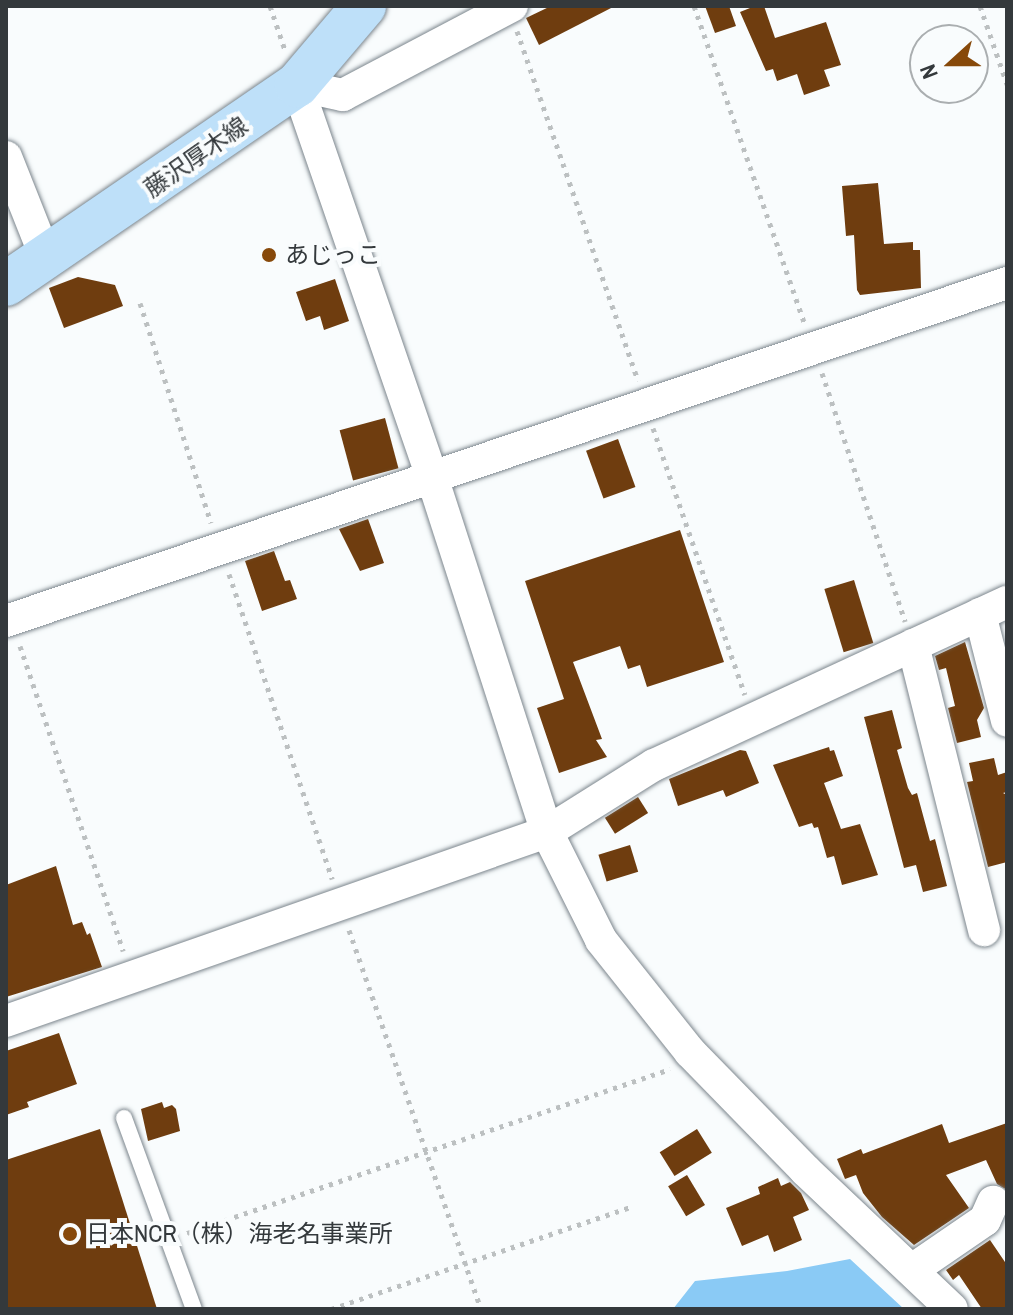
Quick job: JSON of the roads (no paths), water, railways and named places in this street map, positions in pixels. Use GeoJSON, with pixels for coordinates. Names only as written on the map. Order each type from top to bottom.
{"type":"FeatureCollection","features":[{"type":"Feature","properties":{"kind":"main road","name":"藤沢厚木線"},"geometry":{"type":"LineString","coordinates":[[6,284],[297,85],[364,6]]}},
{"type":"Feature","properties":{"kind":"street"},"geometry":{"type":"LineString","coordinates":[[297,85],[343,95],[510,7]]}},
{"type":"Feature","properties":{"kind":"street"},"geometry":{"type":"LineString","coordinates":[[297,85],[432,477],[547,832],[601,940],[697,1059],[952,1309]]}},
{"type":"Feature","properties":{"kind":"street"},"geometry":{"type":"LineString","coordinates":[[6,157],[46,258]]}},
{"type":"Feature","properties":{"kind":"street"},"geometry":{"type":"LineString","coordinates":[[8,620],[1007,283]]}},
{"type":"Feature","properties":{"kind":"street"},"geometry":{"type":"LineString","coordinates":[[6,1021],[547,832],[654,765],[994,608],[1007,721]]}},
{"type":"Feature","properties":{"kind":"street"},"geometry":{"type":"LineString","coordinates":[[913,645],[995,929]]}},
{"type":"Feature","properties":{"kind":"street"},"geometry":{"type":"LineString","coordinates":[[912,1270],[985,1220],[993,1202]]}},
{"type":"Feature","properties":{"kind":"lane"},"geometry":{"type":"LineString","coordinates":[[124,1118],[194,1309]]}},
{"type":"Feature","properties":{"kind":"place","name":"あじっこ"},"geometry":{"type":"Point","coordinates":[269,255]}},
{"type":"Feature","properties":{"kind":"place","name":"日本NCR（株）海老名事業所"},"geometry":{"type":"Point","coordinates":[70,1234]}}]}
